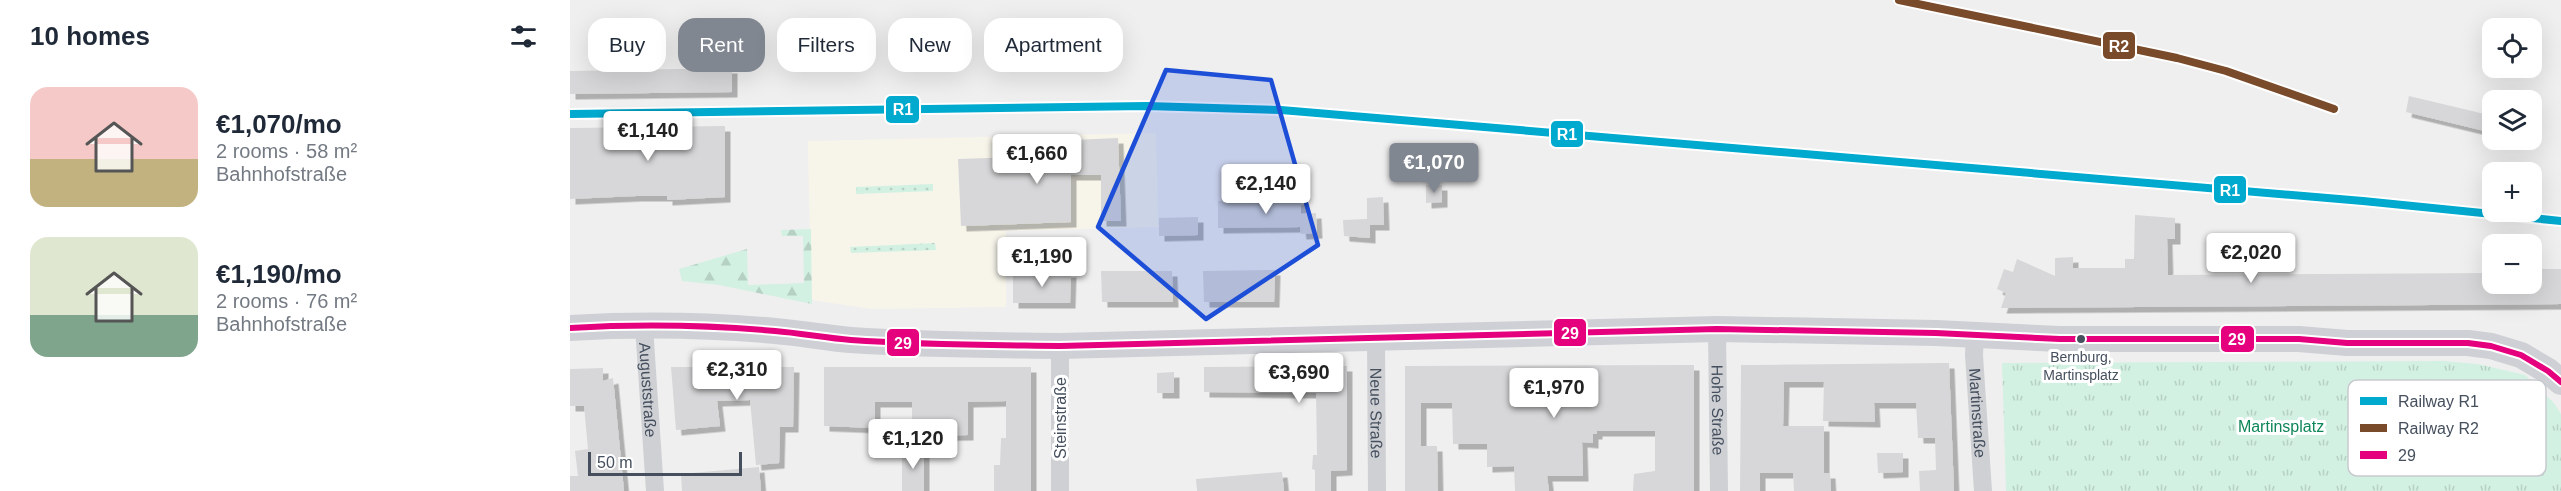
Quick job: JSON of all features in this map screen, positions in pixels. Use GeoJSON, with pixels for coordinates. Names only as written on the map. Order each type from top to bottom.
{"type":"FeatureCollection","features":[{"type":"Feature","properties":{"kind":"main road"},"geometry":{"type":"LineString","coordinates":[[570,328],[644,326],[773,331],[862,340],[1060,346],[1718,329],[2060,339],[2299,339],[2347,343],[2468,343],[2491,346],[2521,355],[2548,371],[2561,382]]}},
{"type":"Feature","properties":{"kind":"street","name":"Auguststraße"},"geometry":{"type":"LineString","coordinates":[[644,326],[655,491]]}},
{"type":"Feature","properties":{"kind":"street","name":"Hohe Straße"},"geometry":{"type":"LineString","coordinates":[[1718,329],[1719,491]]}},
{"type":"Feature","properties":{"kind":"street","name":"Martinstraße"},"geometry":{"type":"LineString","coordinates":[[1976,335],[1974,355],[1983,491]]}},
{"type":"Feature","properties":{"kind":"street","name":"Neue Straße"},"geometry":{"type":"LineString","coordinates":[[1376,337],[1377,491]]}},
{"type":"Feature","properties":{"kind":"street","name":"Steinstraße"},"geometry":{"type":"LineString","coordinates":[[1060,346],[1060,491]]}},
{"type":"Feature","properties":{"kind":"highlighted area"},"geometry":{"type":"Polygon","coordinates":[[[1166,70],[1271,80],[1318,245],[1206,319],[1098,227],[1166,70]]]}},
{"type":"Feature","properties":{"kind":"shaded area"},"geometry":{"type":"Polygon","coordinates":[[[1156,133],[1158,227],[1006,231],[1006,307],[872,309],[811,300],[808,141],[1156,133]]]}},
{"type":"Feature","properties":{"kind":"green space"},"geometry":{"type":"Polygon","coordinates":[[[933,184],[933,191],[856,194],[856,187],[933,184]]]}},
{"type":"Feature","properties":{"kind":"green space"},"geometry":{"type":"Polygon","coordinates":[[[811,229],[812,304],[719,285],[682,281],[679,269],[747,249],[748,285],[804,283],[803,236],[782,236],[781,230],[811,229]]]}},
{"type":"Feature","properties":{"kind":"green space"},"geometry":{"type":"Polygon","coordinates":[[[935,243],[936,250],[851,253],[850,247],[935,243]]]}},
{"type":"Feature","properties":{"kind":"green space","name":"Martinsplatz"},"geometry":{"type":"Polygon","coordinates":[[[2443,361],[2478,364],[2525,375],[2530,380],[2348,380],[2348,476],[2546,476],[2546,395],[2561,414],[2561,491],[2006,491],[2002,363],[2443,361]]]}},
{"type":"Feature","properties":{"kind":"building"},"geometry":{"type":"Polygon","coordinates":[[[666,69],[678,69],[678,72],[732,72],[732,92],[570,94],[570,71],[666,72],[666,69]]]}},
{"type":"Feature","properties":{"kind":"building"},"geometry":{"type":"Polygon","coordinates":[[[2409,96],[2482,113],[2482,130],[2406,112],[2409,96]]]}},
{"type":"Feature","properties":{"kind":"building"},"geometry":{"type":"Polygon","coordinates":[[[725,126],[725,197],[667,200],[667,196],[570,199],[570,128],[725,126]]]}},
{"type":"Feature","properties":{"kind":"building"},"geometry":{"type":"Polygon","coordinates":[[[1118,138],[1121,221],[1101,221],[1101,175],[1071,175],[1071,222],[961,226],[958,159],[1073,155],[1072,140],[1118,138]]]}},
{"type":"Feature","properties":{"kind":"building"},"geometry":{"type":"Polygon","coordinates":[[[1426,185],[1442,185],[1442,202],[1426,203],[1426,185]]]}},
{"type":"Feature","properties":{"kind":"building"},"geometry":{"type":"Polygon","coordinates":[[[1383,197],[1384,225],[1370,225],[1370,238],[1344,236],[1343,220],[1367,219],[1367,198],[1383,197]]]}},
{"type":"Feature","properties":{"kind":"building"},"geometry":{"type":"Polygon","coordinates":[[[1301,199],[1301,214],[1316,213],[1317,233],[1301,234],[1300,227],[1218,228],[1218,201],[1301,199]]]}},
{"type":"Feature","properties":{"kind":"building"},"geometry":{"type":"Polygon","coordinates":[[[2135,215],[2175,218],[2175,239],[2167,239],[2168,275],[2482,273],[2482,294],[2542,294],[2542,269],[2561,269],[2561,304],[2001,308],[2006,293],[1997,289],[2004,269],[2013,272],[2017,259],[2055,276],[2055,258],[2073,257],[2073,268],[2125,268],[2125,259],[2134,259],[2135,215]]]}},
{"type":"Feature","properties":{"kind":"building"},"geometry":{"type":"Polygon","coordinates":[[[1198,217],[1198,235],[1159,236],[1159,218],[1198,217]]]}},
{"type":"Feature","properties":{"kind":"building"},"geometry":{"type":"Polygon","coordinates":[[[1275,270],[1274,302],[1204,302],[1203,271],[1275,270]]]}},
{"type":"Feature","properties":{"kind":"building"},"geometry":{"type":"Polygon","coordinates":[[[1101,271],[1172,271],[1173,302],[1102,302],[1101,271]]]}},
{"type":"Feature","properties":{"kind":"building"},"geometry":{"type":"Polygon","coordinates":[[[1071,272],[1070,303],[1013,303],[1013,273],[1071,272]]]}},
{"type":"Feature","properties":{"kind":"building"},"geometry":{"type":"Polygon","coordinates":[[[1949,363],[1954,491],[1920,491],[1919,471],[1936,470],[1935,438],[1918,438],[1916,403],[1874,403],[1875,422],[1823,421],[1824,382],[1784,382],[1783,426],[1824,426],[1824,473],[1830,473],[1831,491],[1794,491],[1793,473],[1760,473],[1760,491],[1740,491],[1741,365],[1949,363]]]}},
{"type":"Feature","properties":{"kind":"building"},"geometry":{"type":"Polygon","coordinates":[[[1694,365],[1694,491],[1633,491],[1634,474],[1655,471],[1655,431],[1597,431],[1597,434],[1593,434],[1593,443],[1582,442],[1583,476],[1547,476],[1549,491],[1515,491],[1514,466],[1487,467],[1487,444],[1453,444],[1452,403],[1421,403],[1421,446],[1437,446],[1438,491],[1405,491],[1405,366],[1694,365]]]}},
{"type":"Feature","properties":{"kind":"building"},"geometry":{"type":"Polygon","coordinates":[[[1347,366],[1347,470],[1331,471],[1331,491],[1315,491],[1315,470],[1312,469],[1313,455],[1317,455],[1316,393],[1204,392],[1204,367],[1347,366]]]}},
{"type":"Feature","properties":{"kind":"building"},"geometry":{"type":"Polygon","coordinates":[[[671,367],[794,367],[793,427],[780,427],[779,463],[756,465],[750,400],[717,401],[720,426],[676,430],[671,367]]]}},
{"type":"Feature","properties":{"kind":"building"},"geometry":{"type":"Polygon","coordinates":[[[824,367],[1031,367],[1031,491],[994,491],[994,465],[1000,465],[1001,438],[1006,438],[1006,401],[968,402],[968,435],[912,436],[912,402],[875,402],[875,428],[824,426],[824,367]]]}},
{"type":"Feature","properties":{"kind":"building"},"geometry":{"type":"Polygon","coordinates":[[[603,368],[603,381],[613,378],[624,491],[570,491],[570,476],[578,476],[575,451],[588,449],[584,406],[570,406],[570,369],[603,368]]]}},
{"type":"Feature","properties":{"kind":"building"},"geometry":{"type":"Polygon","coordinates":[[[1174,372],[1174,393],[1157,393],[1157,373],[1174,372]]]}},
{"type":"Feature","properties":{"kind":"building"},"geometry":{"type":"Polygon","coordinates":[[[924,449],[924,491],[902,491],[902,451],[924,449]]]}},
{"type":"Feature","properties":{"kind":"building"},"geometry":{"type":"Polygon","coordinates":[[[1877,453],[1903,453],[1903,472],[1878,473],[1877,453]]]}},
{"type":"Feature","properties":{"kind":"building"},"geometry":{"type":"Polygon","coordinates":[[[759,467],[761,491],[682,491],[681,474],[759,467]]]}},
{"type":"Feature","properties":{"kind":"building"},"geometry":{"type":"Polygon","coordinates":[[[1282,472],[1284,491],[1197,491],[1196,479],[1282,472]]]}},
{"type":"Feature","properties":{"kind":"railway"},"geometry":{"type":"LineString","coordinates":[[1899,0],[2177,58],[2226,71],[2334,109]]}},
{"type":"Feature","properties":{"kind":"rail line","name":"R2"},"geometry":{"type":"LineString","coordinates":[[1899,0],[2177,58],[2226,71],[2334,109]]}},
{"type":"Feature","properties":{"kind":"rail line","name":"R1"},"geometry":{"type":"LineString","coordinates":[[570,114],[1147,106],[1281,110],[2363,201],[2561,221]]}},
{"type":"Feature","properties":{"kind":"transit line","name":"29"},"geometry":{"type":"LineString","coordinates":[[570,328],[698,326],[775,331],[877,342],[1060,346],[1717,329],[1936,333],[2060,339],[2299,339],[2347,343],[2468,343],[2491,346],[2521,355],[2548,371],[2561,382]]}},
{"type":"Feature","properties":{"kind":"place","name":"Bernburg, Martinsplatz"},"geometry":{"type":"Point","coordinates":[2081,339]}}]}
